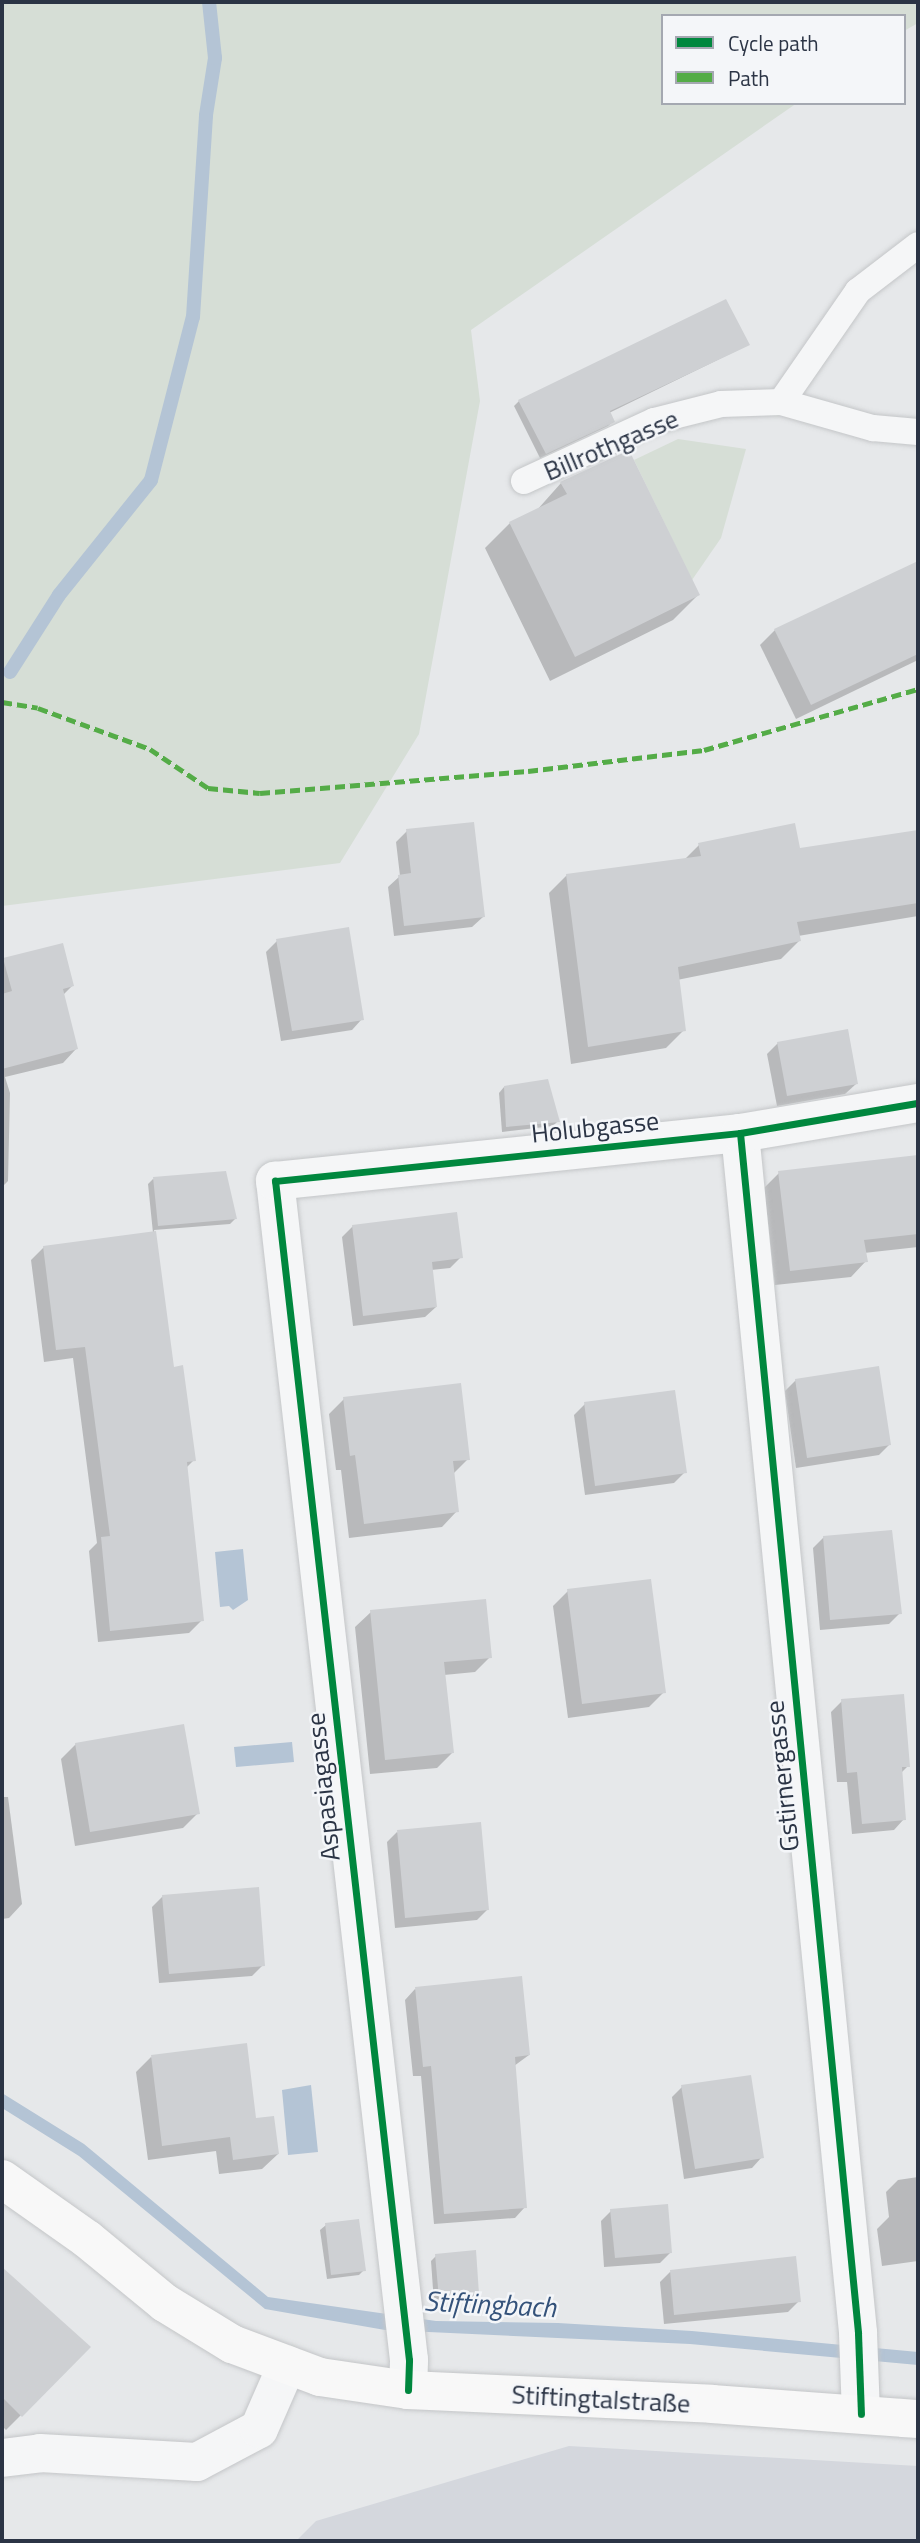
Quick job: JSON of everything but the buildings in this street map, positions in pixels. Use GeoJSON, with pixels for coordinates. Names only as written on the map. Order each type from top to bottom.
{"type":"FeatureCollection","features":[{"type":"Feature","properties":{"kind":"street","name":"Holubgasse"},"geometry":{"type":"LineString","coordinates":[[275,1181],[740,1133],[918,1103]]}},
{"type":"Feature","properties":{"kind":"street","name":"Gstirnergasse"},"geometry":{"type":"LineString","coordinates":[[740,1133],[858,2333],[861,2414]]}},
{"type":"Feature","properties":{"kind":"street","name":"Aspasiagasse"},"geometry":{"type":"LineString","coordinates":[[275,1181],[402,2302],[408,2375]]}},
{"type":"Feature","properties":{"kind":"street","name":"Stiftingtalstraße"},"geometry":{"type":"LineString","coordinates":[[2,2179],[87,2239],[165,2303],[232,2344],[320,2377],[408,2375],[918,2419]]}},
{"type":"Feature","properties":{"kind":"street"},"geometry":{"type":"LineString","coordinates":[[2,2458],[40,2453],[197,2462],[259,2429],[287,2365]]}},
{"type":"Feature","properties":{"kind":"lane"},"geometry":{"type":"LineString","coordinates":[[781,402],[858,292],[918,245]]}},
{"type":"Feature","properties":{"kind":"lane","name":"Billrothgasse"},"geometry":{"type":"LineString","coordinates":[[524,481],[654,421],[721,404],[781,402],[873,428],[918,432]]}},
{"type":"Feature","properties":{"kind":"shaded area"},"geometry":{"type":"Polygon","coordinates":[[[2,2],[918,2],[918,23],[906,30],[906,14],[661,14],[661,105],[794,105],[471,330],[480,401],[419,734],[340,863],[2,906],[2,2]]]}},
{"type":"Feature","properties":{"kind":"shaded area"},"geometry":{"type":"Polygon","coordinates":[[[678,439],[746,449],[721,538],[692,580],[634,460],[678,439]]]}},
{"type":"Feature","properties":{"kind":"shaded area"},"geometry":{"type":"Polygon","coordinates":[[[569,2446],[918,2466],[918,2541],[296,2541],[316,2521],[569,2446]]]}},
{"type":"Feature","properties":{"kind":"water"},"geometry":{"type":"Polygon","coordinates":[[[243,1549],[248,1600],[233,1610],[229,1606],[220,1607],[215,1552],[243,1549]]]}},
{"type":"Feature","properties":{"kind":"water"},"geometry":{"type":"Polygon","coordinates":[[[292,1742],[294,1762],[236,1767],[234,1747],[292,1742]]]}},
{"type":"Feature","properties":{"kind":"water"},"geometry":{"type":"Polygon","coordinates":[[[311,2085],[318,2152],[288,2155],[282,2090],[311,2085]]]}},
{"type":"Feature","properties":{"kind":"water","name":"Stiftingbach"},"geometry":{"type":"Polygon","coordinates":[[[2,2093],[84,2144],[268,2297],[436,2321],[558,2323],[692,2331],[918,2352],[918,2365],[690,2344],[385,2330],[265,2309],[79,2156],[2,2108],[2,2093]]]}},
{"type":"Feature","properties":{"kind":"waterway"},"geometry":{"type":"LineString","coordinates":[[10,672],[59,595],[151,480],[193,317],[206,115],[215,58],[209,2]]}},
{"type":"Feature","properties":{"kind":"marked path"},"geometry":{"type":"LineString","coordinates":[[2,702],[38,708],[150,749],[208,788],[260,793],[528,771],[704,750],[918,689]]}},
{"type":"Feature","properties":{"kind":"cycle path"},"geometry":{"type":"LineString","coordinates":[[408,2390],[409,2360],[275,1181],[740,1133],[918,1103]]}},
{"type":"Feature","properties":{"kind":"cycle path"},"geometry":{"type":"LineString","coordinates":[[740,1133],[858,2333],[861,2414]]}}]}
